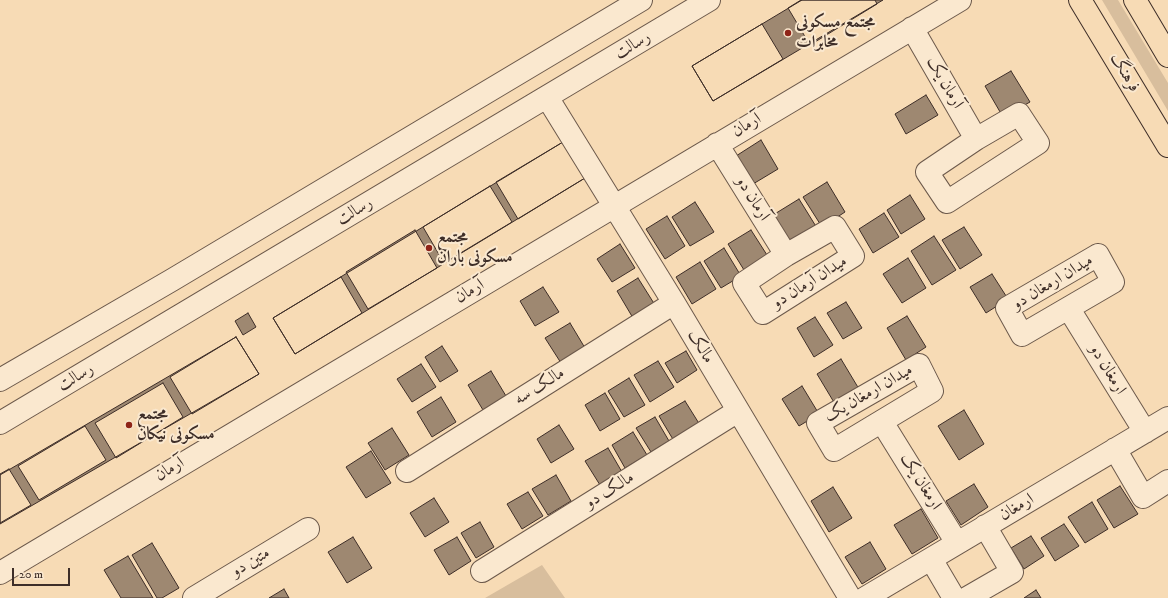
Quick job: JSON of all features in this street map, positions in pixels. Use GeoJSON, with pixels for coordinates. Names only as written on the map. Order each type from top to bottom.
{"type":"FeatureCollection","features":[{"type":"Feature","properties":{"kind":"main road","name":"فرهنگ"},"geometry":{"type":"LineString","coordinates":[[1080,0],[1168,146]]}},
{"type":"Feature","properties":{"kind":"main road"},"geometry":{"type":"LineString","coordinates":[[1135,0],[1168,56]]}},
{"type":"Feature","properties":{"kind":"street","name":"رسالت"},"geometry":{"type":"LineString","coordinates":[[0,380],[172,280],[642,0]]}},
{"type":"Feature","properties":{"kind":"street","name":"رسالت"},"geometry":{"type":"LineString","coordinates":[[0,423],[709,0]]}},
{"type":"Feature","properties":{"kind":"street","name":"آرمان"},"geometry":{"type":"LineString","coordinates":[[0,573],[960,0]]}},
{"type":"Feature","properties":{"kind":"street","name":"آرمان یک"},"geometry":{"type":"LineString","coordinates":[[912,28],[976,139]]}},
{"type":"Feature","properties":{"kind":"street","name":"مالک"},"geometry":{"type":"LineString","coordinates":[[547,97],[674,303],[850,598]]}},
{"type":"Feature","properties":{"kind":"street"},"geometry":{"type":"LineString","coordinates":[[1019,114],[1038,143],[947,202],[927,172],[976,139],[1019,114]]}},
{"type":"Feature","properties":{"kind":"street","name":"آرمان دو"},"geometry":{"type":"LineString","coordinates":[[717,144],[786,255]]}},
{"type":"Feature","properties":{"kind":"street","name":"میدان آرمان دو"},"geometry":{"type":"LineString","coordinates":[[835,228],[853,256],[763,313],[744,283],[786,255],[835,228]]}},
{"type":"Feature","properties":{"kind":"street","name":"مالک سه"},"geometry":{"type":"LineString","coordinates":[[407,470],[674,303]]}},
{"type":"Feature","properties":{"kind":"street","name":"ارمغان دو"},"geometry":{"type":"LineString","coordinates":[[1070,309],[1144,432]]}},
{"type":"Feature","properties":{"kind":"street","name":"میدان ارمغان یک"},"geometry":{"type":"LineString","coordinates":[[919,365],[932,390],[882,422],[834,450],[818,424],[919,365]]}},
{"type":"Feature","properties":{"kind":"street","name":"مالک دو"},"geometry":{"type":"LineString","coordinates":[[482,571],[738,411]]}},
{"type":"Feature","properties":{"kind":"street","name":"ارمغان"},"geometry":{"type":"LineString","coordinates":[[865,598],[1168,418]]}},
{"type":"Feature","properties":{"kind":"street","name":"ارمغان یک"},"geometry":{"type":"LineString","coordinates":[[882,422],[957,543]]}},
{"type":"Feature","properties":{"kind":"street"},"geometry":{"type":"LineString","coordinates":[[1115,449],[1143,497],[1168,481]]}},
{"type":"Feature","properties":{"kind":"street"},"geometry":{"type":"LineString","coordinates":[[967,598],[1012,572],[985,526]]}},
{"type":"Feature","properties":{"kind":"street","name":"متین دو"},"geometry":{"type":"LineString","coordinates":[[194,598],[308,529]]}},
{"type":"Feature","properties":{"kind":"street"},"geometry":{"type":"LineString","coordinates":[[931,559],[954,598]]}},
{"type":"Feature","properties":{"kind":"shaded area"},"geometry":{"type":"Polygon","coordinates":[[[1102,0],[1118,0],[1168,83],[1168,111],[1102,0]]]}},
{"type":"Feature","properties":{"kind":"shaded area"},"geometry":{"type":"Polygon","coordinates":[[[542,565],[565,598],[485,598],[542,565]]]}},
{"type":"Feature","properties":{"kind":"building"},"geometry":{"type":"Polygon","coordinates":[[[801,0],[875,0],[877,4],[810,45],[788,8],[801,0]]]}},
{"type":"Feature","properties":{"kind":"building","name":"مجتمع مسکونی مخابرات"},"geometry":{"type":"Polygon","coordinates":[[[802,0],[883,0],[713,101],[692,66],[802,0]]]}},
{"type":"Feature","properties":{"kind":"building"},"geometry":{"type":"Polygon","coordinates":[[[762,24],[783,59],[713,101],[692,66],[762,24]]]}},
{"type":"Feature","properties":{"kind":"building"},"geometry":{"type":"Polygon","coordinates":[[[1011,71],[1030,102],[1003,117],[985,86],[1011,71]]]}},
{"type":"Feature","properties":{"kind":"building"},"geometry":{"type":"Polygon","coordinates":[[[926,95],[938,115],[906,134],[895,114],[926,95]]]}},
{"type":"Feature","properties":{"kind":"building"},"geometry":{"type":"Polygon","coordinates":[[[761,140],[778,169],[753,184],[736,156],[761,140]]]}},
{"type":"Feature","properties":{"kind":"building"},"geometry":{"type":"Polygon","coordinates":[[[563,142],[585,178],[518,219],[496,182],[563,142]]]}},
{"type":"Feature","properties":{"kind":"building","name":"مجتمع مسکونی باران"},"geometry":{"type":"Polygon","coordinates":[[[563,142],[585,178],[295,354],[273,318],[563,142]]]}},
{"type":"Feature","properties":{"kind":"building"},"geometry":{"type":"Polygon","coordinates":[[[827,182],[845,212],[822,227],[803,197],[827,182]]]}},
{"type":"Feature","properties":{"kind":"building"},"geometry":{"type":"Polygon","coordinates":[[[490,186],[512,222],[444,263],[423,227],[490,186]]]}},
{"type":"Feature","properties":{"kind":"building"},"geometry":{"type":"Polygon","coordinates":[[[910,195],[925,219],[901,234],[887,210],[910,195]]]}},
{"type":"Feature","properties":{"kind":"building"},"geometry":{"type":"Polygon","coordinates":[[[799,199],[817,228],[791,244],[773,215],[799,199]]]}},
{"type":"Feature","properties":{"kind":"building"},"geometry":{"type":"Polygon","coordinates":[[[695,202],[714,232],[690,246],[672,217],[695,202]]]}},
{"type":"Feature","properties":{"kind":"building"},"geometry":{"type":"Polygon","coordinates":[[[884,213],[899,237],[873,253],[859,229],[884,213]]]}},
{"type":"Feature","properties":{"kind":"building"},"geometry":{"type":"Polygon","coordinates":[[[667,216],[685,246],[665,259],[646,229],[667,216]]]}},
{"type":"Feature","properties":{"kind":"building"},"geometry":{"type":"Polygon","coordinates":[[[964,227],[982,255],[960,269],[942,240],[964,227]]]}},
{"type":"Feature","properties":{"kind":"building"},"geometry":{"type":"Polygon","coordinates":[[[415,230],[437,268],[368,309],[346,272],[415,230]]]}},
{"type":"Feature","properties":{"kind":"building"},"geometry":{"type":"Polygon","coordinates":[[[751,230],[767,255],[744,270],[728,244],[751,230]]]}},
{"type":"Feature","properties":{"kind":"building"},"geometry":{"type":"Polygon","coordinates":[[[934,236],[956,270],[932,285],[911,251],[934,236]]]}},
{"type":"Feature","properties":{"kind":"building"},"geometry":{"type":"Polygon","coordinates":[[[620,244],[635,268],[612,282],[597,259],[620,244]]]}},
{"type":"Feature","properties":{"kind":"building"},"geometry":{"type":"Polygon","coordinates":[[[724,248],[741,276],[721,288],[704,261],[724,248]]]}},
{"type":"Feature","properties":{"kind":"building"},"geometry":{"type":"Polygon","coordinates":[[[908,258],[926,288],[902,303],[883,274],[908,258]]]}},
{"type":"Feature","properties":{"kind":"building"},"geometry":{"type":"Polygon","coordinates":[[[700,262],[716,289],[692,304],[676,277],[700,262]]]}},
{"type":"Feature","properties":{"kind":"building"},"geometry":{"type":"Polygon","coordinates":[[[992,274],[1008,299],[986,313],[970,287],[992,274]]]}},
{"type":"Feature","properties":{"kind":"building"},"geometry":{"type":"Polygon","coordinates":[[[341,277],[362,313],[295,354],[273,318],[341,277]]]}},
{"type":"Feature","properties":{"kind":"building"},"geometry":{"type":"Polygon","coordinates":[[[638,278],[655,305],[633,318],[617,291],[638,278]]]}},
{"type":"Feature","properties":{"kind":"building"},"geometry":{"type":"Polygon","coordinates":[[[543,287],[559,312],[535,326],[520,301],[543,287]]]}},
{"type":"Feature","properties":{"kind":"building"},"geometry":{"type":"Polygon","coordinates":[[[846,302],[862,328],[843,339],[827,313],[846,302]]]}},
{"type":"Feature","properties":{"kind":"building"},"geometry":{"type":"Polygon","coordinates":[[[248,313],[256,327],[243,335],[235,321],[248,313]]]}},
{"type":"Feature","properties":{"kind":"building"},"geometry":{"type":"Polygon","coordinates":[[[907,316],[926,347],[906,360],[887,328],[907,316]]]}},
{"type":"Feature","properties":{"kind":"building"},"geometry":{"type":"Polygon","coordinates":[[[815,317],[833,345],[814,357],[797,328],[815,317]]]}},
{"type":"Feature","properties":{"kind":"building"},"geometry":{"type":"Polygon","coordinates":[[[570,323],[585,348],[561,363],[545,338],[570,323]]]}},
{"type":"Feature","properties":{"kind":"building"},"geometry":{"type":"Polygon","coordinates":[[[236,337],[259,374],[192,414],[170,377],[236,337]]]}},
{"type":"Feature","properties":{"kind":"building","name":"مجتمع مسکونی نیکان"},"geometry":{"type":"Polygon","coordinates":[[[236,337],[259,374],[0,524],[0,475],[236,337]]]}},
{"type":"Feature","properties":{"kind":"building"},"geometry":{"type":"Polygon","coordinates":[[[442,346],[458,371],[440,382],[425,357],[442,346]]]}},
{"type":"Feature","properties":{"kind":"building"},"geometry":{"type":"Polygon","coordinates":[[[686,351],[697,370],[677,383],[665,363],[686,351]]]}},
{"type":"Feature","properties":{"kind":"building"},"geometry":{"type":"Polygon","coordinates":[[[841,359],[859,389],[835,404],[817,374],[841,359]]]}},
{"type":"Feature","properties":{"kind":"building"},"geometry":{"type":"Polygon","coordinates":[[[658,361],[674,387],[650,402],[634,375],[658,361]]]}},
{"type":"Feature","properties":{"kind":"building"},"geometry":{"type":"Polygon","coordinates":[[[421,364],[436,387],[412,402],[397,379],[421,364]]]}},
{"type":"Feature","properties":{"kind":"building"},"geometry":{"type":"Polygon","coordinates":[[[491,371],[506,396],[483,410],[468,385],[491,371]]]}},
{"type":"Feature","properties":{"kind":"building"},"geometry":{"type":"Polygon","coordinates":[[[629,378],[645,405],[624,417],[608,391],[629,378]]]}},
{"type":"Feature","properties":{"kind":"building"},"geometry":{"type":"Polygon","coordinates":[[[163,383],[183,417],[116,458],[95,423],[163,383]]]}},
{"type":"Feature","properties":{"kind":"building"},"geometry":{"type":"Polygon","coordinates":[[[802,386],[819,414],[799,426],[782,399],[802,386]]]}},
{"type":"Feature","properties":{"kind":"building"},"geometry":{"type":"Polygon","coordinates":[[[605,393],[620,419],[600,431],[585,405],[605,393]]]}},
{"type":"Feature","properties":{"kind":"building"},"geometry":{"type":"Polygon","coordinates":[[[441,397],[456,422],[432,437],[417,412],[441,397]]]}},
{"type":"Feature","properties":{"kind":"building"},"geometry":{"type":"Polygon","coordinates":[[[685,401],[700,425],[674,441],[659,416],[685,401]]]}},
{"type":"Feature","properties":{"kind":"building"},"geometry":{"type":"Polygon","coordinates":[[[964,410],[984,444],[959,460],[938,426],[964,410]]]}},
{"type":"Feature","properties":{"kind":"building"},"geometry":{"type":"Polygon","coordinates":[[[655,417],[669,441],[651,452],[636,428],[655,417]]]}},
{"type":"Feature","properties":{"kind":"building"},"geometry":{"type":"Polygon","coordinates":[[[559,425],[574,449],[551,463],[537,439],[559,425]]]}},
{"type":"Feature","properties":{"kind":"building"},"geometry":{"type":"Polygon","coordinates":[[[85,426],[106,460],[39,500],[18,466],[85,426]]]}},
{"type":"Feature","properties":{"kind":"building"},"geometry":{"type":"Polygon","coordinates":[[[392,428],[409,455],[385,470],[368,443],[392,428]]]}},
{"type":"Feature","properties":{"kind":"building"},"geometry":{"type":"Polygon","coordinates":[[[633,432],[647,455],[625,468],[612,445],[633,432]]]}},
{"type":"Feature","properties":{"kind":"building"},"geometry":{"type":"Polygon","coordinates":[[[608,448],[622,472],[600,485],[585,461],[608,448]]]}},
{"type":"Feature","properties":{"kind":"building"},"geometry":{"type":"Polygon","coordinates":[[[371,451],[391,483],[366,498],[346,467],[371,451]]]}},
{"type":"Feature","properties":{"kind":"building"},"geometry":{"type":"Polygon","coordinates":[[[9,469],[31,505],[0,523],[0,474],[9,469]]]}},
{"type":"Feature","properties":{"kind":"building"},"geometry":{"type":"Polygon","coordinates":[[[556,475],[571,501],[548,515],[532,489],[556,475]]]}},
{"type":"Feature","properties":{"kind":"building"},"geometry":{"type":"Polygon","coordinates":[[[974,484],[988,507],[961,525],[946,501],[974,484]]]}},
{"type":"Feature","properties":{"kind":"building"},"geometry":{"type":"Polygon","coordinates":[[[1120,486],[1138,514],[1114,528],[1097,500],[1120,486]]]}},
{"type":"Feature","properties":{"kind":"building"},"geometry":{"type":"Polygon","coordinates":[[[833,487],[852,518],[829,532],[811,501],[833,487]]]}},
{"type":"Feature","properties":{"kind":"building"},"geometry":{"type":"Polygon","coordinates":[[[528,492],[543,516],[522,529],[507,504],[528,492]]]}},
{"type":"Feature","properties":{"kind":"building"},"geometry":{"type":"Polygon","coordinates":[[[434,498],[449,522],[425,537],[410,513],[434,498]]]}},
{"type":"Feature","properties":{"kind":"building"},"geometry":{"type":"Polygon","coordinates":[[[1092,502],[1108,529],[1085,543],[1068,517],[1092,502]]]}},
{"type":"Feature","properties":{"kind":"building"},"geometry":{"type":"Polygon","coordinates":[[[921,509],[938,538],[912,554],[894,525],[921,509]]]}},
{"type":"Feature","properties":{"kind":"building"},"geometry":{"type":"Polygon","coordinates":[[[480,522],[494,547],[476,558],[461,533],[480,522]]]}},
{"type":"Feature","properties":{"kind":"building"},"geometry":{"type":"Polygon","coordinates":[[[1064,524],[1079,546],[1055,561],[1041,538],[1064,524]]]}},
{"type":"Feature","properties":{"kind":"building"},"geometry":{"type":"Polygon","coordinates":[[[1031,536],[1044,556],[1024,569],[1011,548],[1031,536]]]}},
{"type":"Feature","properties":{"kind":"building"},"geometry":{"type":"Polygon","coordinates":[[[353,537],[372,568],[347,583],[328,552],[353,537]]]}},
{"type":"Feature","properties":{"kind":"building"},"geometry":{"type":"Polygon","coordinates":[[[457,537],[471,561],[449,575],[434,550],[457,537]]]}},
{"type":"Feature","properties":{"kind":"building"},"geometry":{"type":"Polygon","coordinates":[[[870,542],[886,569],[862,584],[845,557],[870,542]]]}},
{"type":"Feature","properties":{"kind":"building"},"geometry":{"type":"Polygon","coordinates":[[[152,543],[179,588],[162,598],[157,598],[132,555],[152,543]]]}},
{"type":"Feature","properties":{"kind":"building"},"geometry":{"type":"Polygon","coordinates":[[[128,556],[153,598],[121,598],[104,570],[128,556]]]}},
{"type":"Feature","properties":{"kind":"building"},"geometry":{"type":"Polygon","coordinates":[[[284,589],[289,598],[269,598],[284,589]]]}},
{"type":"Feature","properties":{"kind":"building"},"geometry":{"type":"Polygon","coordinates":[[[1036,590],[1041,598],[1024,598],[1036,590]]]}},
{"type":"Feature","properties":{"kind":"place","name":"مجتمع مسکونی مخابرات"},"geometry":{"type":"Point","coordinates":[788,33]}},
{"type":"Feature","properties":{"kind":"place","name":"مجتمع مسکونی باران"},"geometry":{"type":"Point","coordinates":[429,248]}},
{"type":"Feature","properties":{"kind":"place","name":"مجتمع مسکونی نیکان"},"geometry":{"type":"Point","coordinates":[129,425]}}]}
